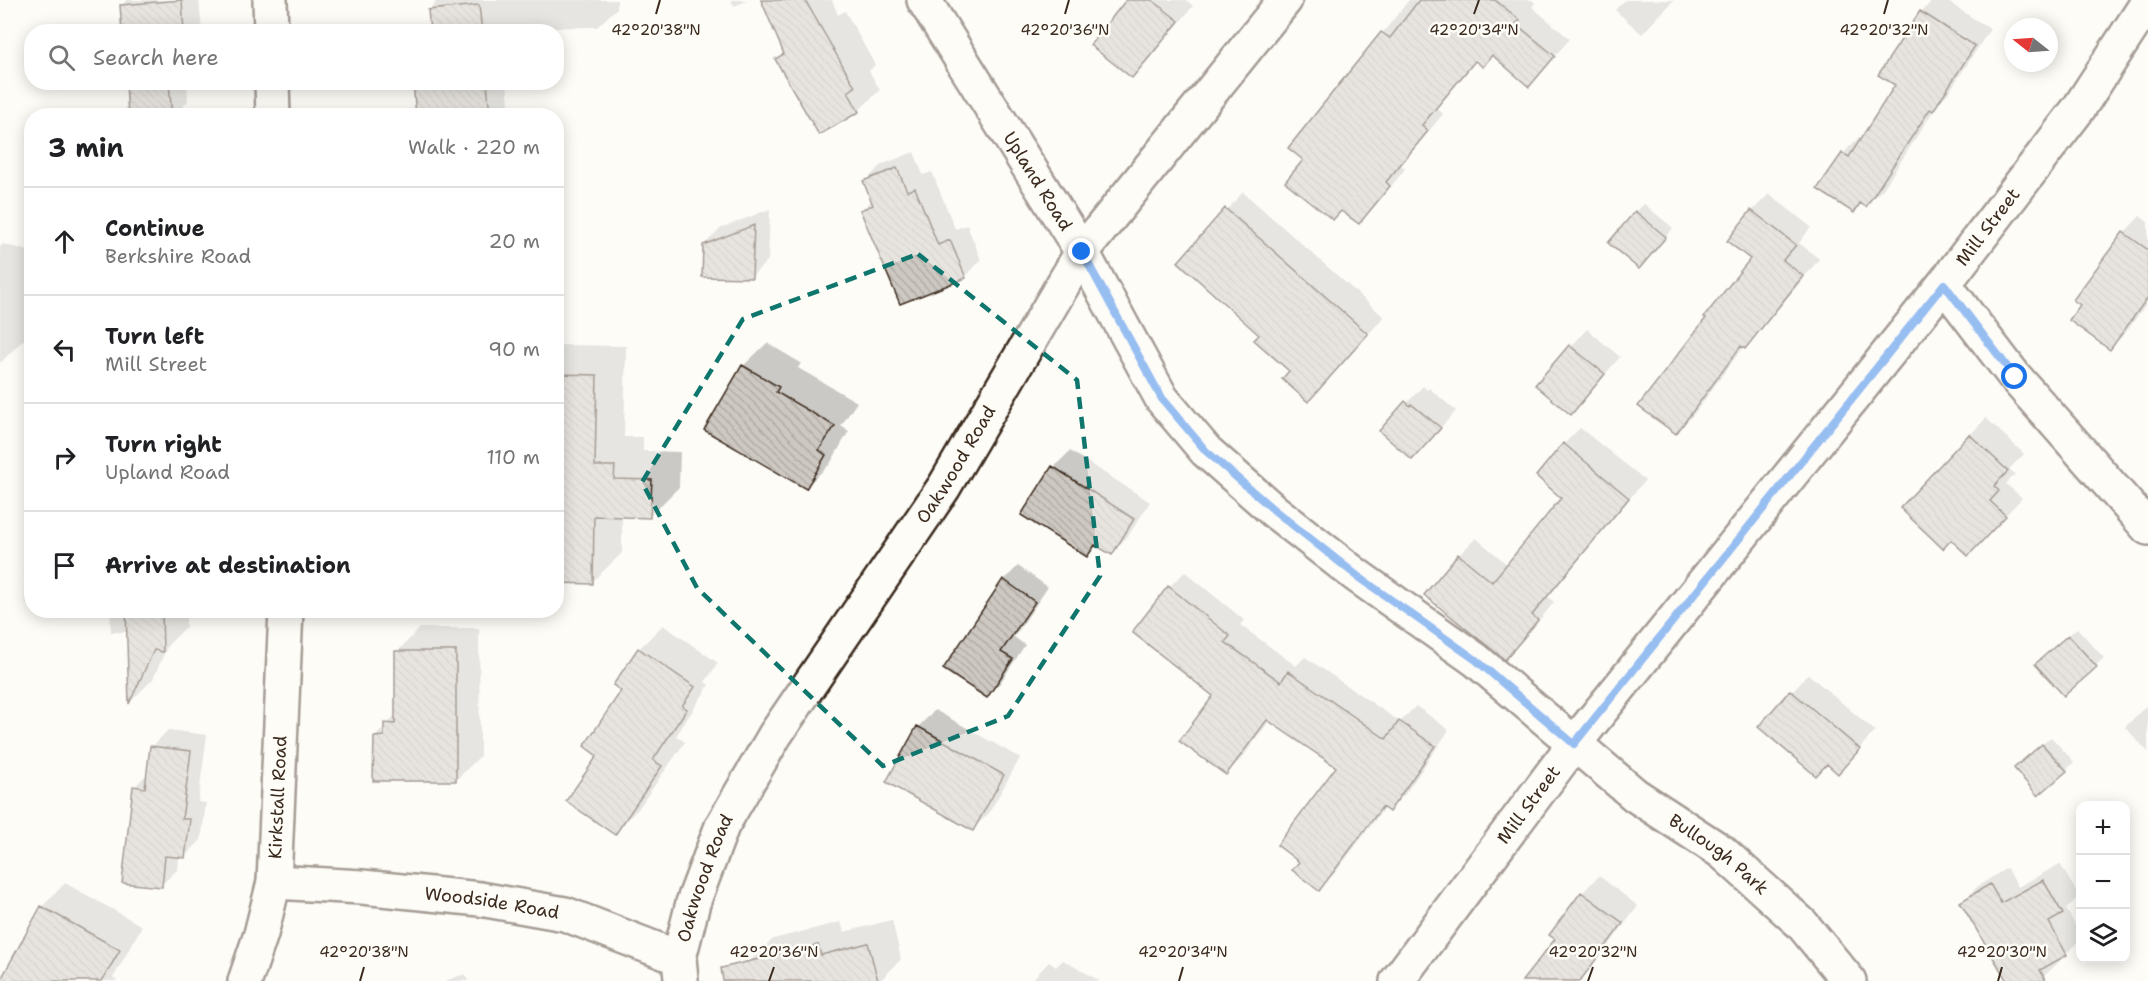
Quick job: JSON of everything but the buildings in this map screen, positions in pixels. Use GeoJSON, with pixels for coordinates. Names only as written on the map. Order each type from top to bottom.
{"type":"FeatureCollection","features":[{"type":"Feature","properties":{"kind":"street"},"geometry":{"type":"LineString","coordinates":[[270,0],[271,24]]}},
{"type":"Feature","properties":{"kind":"street","name":"Upland Road"},"geometry":{"type":"LineString","coordinates":[[924,0],[1082,252],[1162,399],[1206,451],[1274,510],[1356,575],[1476,660],[1574,744]]}},
{"type":"Feature","properties":{"kind":"street","name":"Oakwood Road"},"geometry":{"type":"LineString","coordinates":[[680,970],[693,903],[722,826],[775,735],[944,487],[1082,252],[1286,0]]}},
{"type":"Feature","properties":{"kind":"street","name":"Mill Street"},"geometry":{"type":"LineString","coordinates":[[1397,981],[1574,744],[1944,284],[2079,108],[2148,3]]}},
{"type":"Feature","properties":{"kind":"street"},"geometry":{"type":"LineString","coordinates":[[272,90],[273,108]]}},
{"type":"Feature","properties":{"kind":"street"},"geometry":{"type":"LineString","coordinates":[[1944,284],[2015,377],[2148,528]]}},
{"type":"Feature","properties":{"kind":"street","name":"Kirkstall Road"},"geometry":{"type":"LineString","coordinates":[[245,981],[261,934],[274,882],[286,618]]}},
{"type":"Feature","properties":{"kind":"street","name":"Bullough Park"},"geometry":{"type":"LineString","coordinates":[[1574,744],[1635,795],[1722,852],[1802,924],[1849,981]]}},
{"type":"Feature","properties":{"kind":"street","name":"Woodside Road"},"geometry":{"type":"LineString","coordinates":[[274,882],[362,886],[480,899],[566,914],[680,970]]}},
{"type":"Feature","properties":{"kind":"highlighted area"},"geometry":{"type":"Polygon","coordinates":[[[918,254],[1077,380],[1100,576],[1008,716],[883,766],[697,588],[642,482],[743,319],[918,254]]]}},
{"type":"Feature","properties":{"kind":"route"},"geometry":{"type":"LineString","coordinates":[[1082,252],[1162,399],[1206,451],[1274,510],[1356,575],[1476,660],[1574,744],[1944,284],[2015,377]]}}]}
